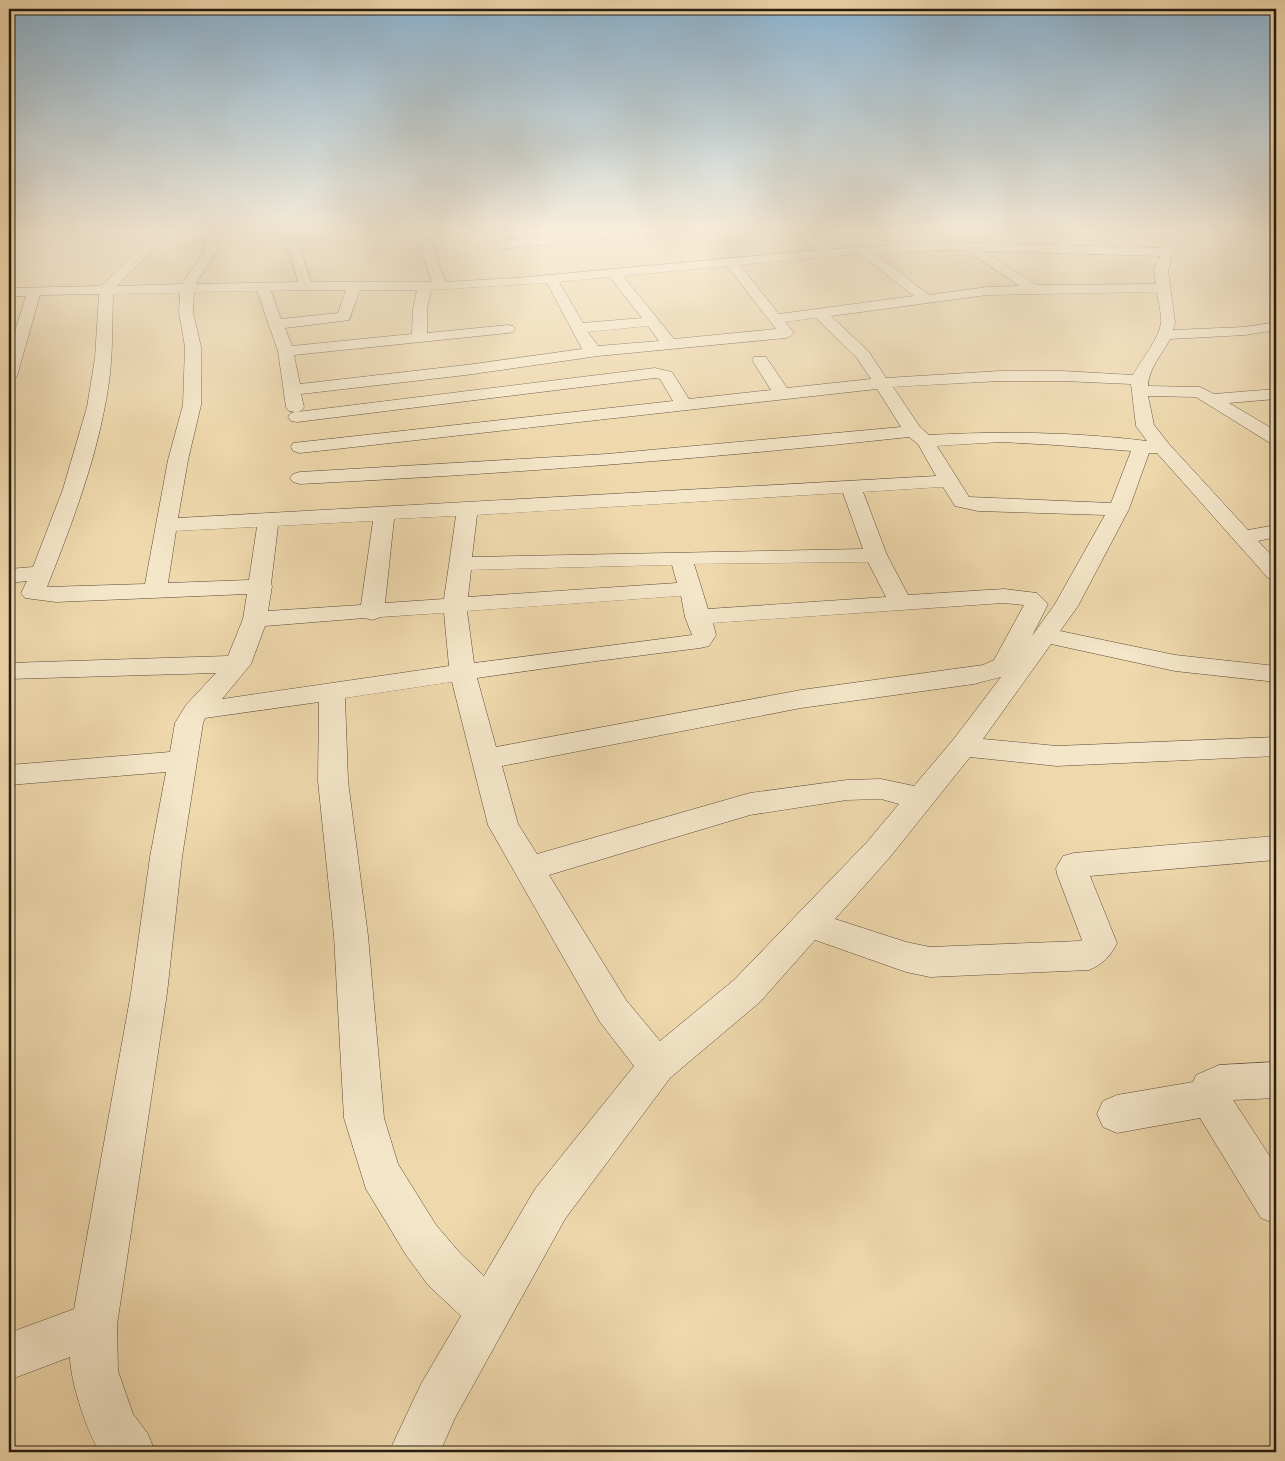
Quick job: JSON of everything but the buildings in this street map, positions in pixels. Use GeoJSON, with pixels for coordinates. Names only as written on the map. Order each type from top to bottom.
{"type":"FeatureCollection","features":[{"type":"Feature","properties":{"kind":"street"},"geometry":{"type":"LineString","coordinates":[[9,376],[32,297]]}},
{"type":"Feature","properties":{"kind":"street"},"geometry":{"type":"LineString","coordinates":[[106,297],[100,382],[92,421],[78,474],[33,593],[56,595],[261,586]]}},
{"type":"Feature","properties":{"kind":"street"},"geometry":{"type":"LineString","coordinates":[[155,590],[178,460],[192,405],[193,347],[186,312],[187,297]]}},
{"type":"Feature","properties":{"kind":"street"},"geometry":{"type":"LineString","coordinates":[[266,297],[286,351],[302,438],[300,447],[300,498]]}},
{"type":"Feature","properties":{"kind":"street"},"geometry":{"type":"LineString","coordinates":[[276,324],[344,317],[350,297]]}},
{"type":"Feature","properties":{"kind":"street"},"geometry":{"type":"LineString","coordinates":[[419,338],[420,309],[423,297]]}},
{"type":"Feature","properties":{"kind":"street"},"geometry":{"type":"LineString","coordinates":[[561,297],[589,349],[598,351]]}},
{"type":"Feature","properties":{"kind":"street"},"geometry":{"type":"LineString","coordinates":[[633,297],[670,344]]}},
{"type":"Feature","properties":{"kind":"street"},"geometry":{"type":"LineString","coordinates":[[293,390],[466,370],[598,351],[786,333],[759,297]]}},
{"type":"Feature","properties":{"kind":"street"},"geometry":{"type":"LineString","coordinates":[[776,318],[940,297]]}},
{"type":"Feature","properties":{"kind":"street"},"geometry":{"type":"LineString","coordinates":[[1165,297],[1168,323],[1162,341],[1150,357],[1140,385],[1145,426],[1152,447],[1276,573]]}},
{"type":"Feature","properties":{"kind":"street"},"geometry":{"type":"LineString","coordinates":[[819,313],[863,355],[962,502],[968,504],[1119,509]]}},
{"type":"Feature","properties":{"kind":"street"},"geometry":{"type":"LineString","coordinates":[[578,328],[652,321]]}},
{"type":"Feature","properties":{"kind":"street"},"geometry":{"type":"LineString","coordinates":[[1164,335],[1245,331],[1276,326]]}},
{"type":"Feature","properties":{"kind":"street"},"geometry":{"type":"LineString","coordinates":[[286,351],[508,329]]}},
{"type":"Feature","properties":{"kind":"street"},"geometry":{"type":"LineString","coordinates":[[760,360],[782,394]]}},
{"type":"Feature","properties":{"kind":"street"},"geometry":{"type":"LineString","coordinates":[[297,416],[467,396],[565,382],[655,373],[666,375],[684,406]]}},
{"type":"Feature","properties":{"kind":"street"},"geometry":{"type":"LineString","coordinates":[[300,447],[882,383],[1000,376],[1062,376],[1200,392],[1276,439]]}},
{"type":"Feature","properties":{"kind":"street"},"geometry":{"type":"LineString","coordinates":[[1211,399],[1276,394]]}},
{"type":"Feature","properties":{"kind":"street"},"geometry":{"type":"LineString","coordinates":[[300,498],[384,515],[467,509],[736,471],[919,436],[1002,437],[1152,447]]}},
{"type":"Feature","properties":{"kind":"street"},"geometry":{"type":"LineString","coordinates":[[414,1452],[438,1401],[550,1204],[657,1066],[747,990],[879,849],[963,747],[1074,592],[1152,447]]}},
{"type":"Feature","properties":{"kind":"street"},"geometry":{"type":"LineString","coordinates":[[167,525],[268,520],[300,498],[431,472],[736,471],[851,486],[948,481]]}},
{"type":"Feature","properties":{"kind":"street"},"geometry":{"type":"LineString","coordinates":[[851,486],[876,555],[900,602]]}},
{"type":"Feature","properties":{"kind":"street"},"geometry":{"type":"LineString","coordinates":[[467,509],[455,607],[463,674],[503,825],[613,1011],[657,1066]]}},
{"type":"Feature","properties":{"kind":"street"},"geometry":{"type":"LineString","coordinates":[[372,613],[384,515]]}},
{"type":"Feature","properties":{"kind":"street"},"geometry":{"type":"LineString","coordinates":[[130,1452],[114,1429],[94,1371],[94,1325],[150,993],[166,857],[189,723],[196,711],[238,664],[255,619],[261,586],[268,520]]}},
{"type":"Feature","properties":{"kind":"street"},"geometry":{"type":"LineString","coordinates":[[1242,537],[1276,531]]}},
{"type":"Feature","properties":{"kind":"street"},"geometry":{"type":"LineString","coordinates":[[460,564],[876,555]]}},
{"type":"Feature","properties":{"kind":"street"},"geometry":{"type":"LineString","coordinates":[[196,711],[463,674],[597,653],[700,641],[704,635],[681,558]]}},
{"type":"Feature","properties":{"kind":"street"},"geometry":{"type":"LineString","coordinates":[[9,576],[41,573]]}},
{"type":"Feature","properties":{"kind":"street"},"geometry":{"type":"LineString","coordinates":[[255,619],[372,613],[689,589]]}},
{"type":"Feature","properties":{"kind":"street"},"geometry":{"type":"LineString","coordinates":[[486,759],[801,699],[974,676],[992,671],[1004,664],[1036,604],[1029,598],[1004,596],[698,617]]}},
{"type":"Feature","properties":{"kind":"street"},"geometry":{"type":"LineString","coordinates":[[1045,635],[1175,662],[1276,674]]}},
{"type":"Feature","properties":{"kind":"street"},"geometry":{"type":"LineString","coordinates":[[9,671],[238,664]]}},
{"type":"Feature","properties":{"kind":"street"},"geometry":{"type":"LineString","coordinates":[[332,692],[333,781],[350,936],[364,1118],[381,1174],[421,1240],[444,1269],[489,1312]]}},
{"type":"Feature","properties":{"kind":"street"},"geometry":{"type":"LineString","coordinates":[[963,747],[1057,756],[1276,747]]}},
{"type":"Feature","properties":{"kind":"street"},"geometry":{"type":"LineString","coordinates":[[9,775],[183,761]]}},
{"type":"Feature","properties":{"kind":"street"},"geometry":{"type":"LineString","coordinates":[[529,869],[750,804],[847,790],[872,789],[900,792],[919,801]]}},
{"type":"Feature","properties":{"kind":"street"},"geometry":{"type":"LineString","coordinates":[[810,924],[906,957],[930,962],[1089,955],[1100,943],[1073,874],[1072,868],[1074,866],[1276,848]]}},
{"type":"Feature","properties":{"kind":"street"},"geometry":{"type":"LineString","coordinates":[[1276,1080],[1219,1083],[1210,1088],[1209,1098],[1276,1202]]}},
{"type":"Feature","properties":{"kind":"street"},"geometry":{"type":"LineString","coordinates":[[1117,1114],[1209,1098]]}},
{"type":"Feature","properties":{"kind":"street"},"geometry":{"type":"LineString","coordinates":[[9,1356],[94,1325]]}}]}
